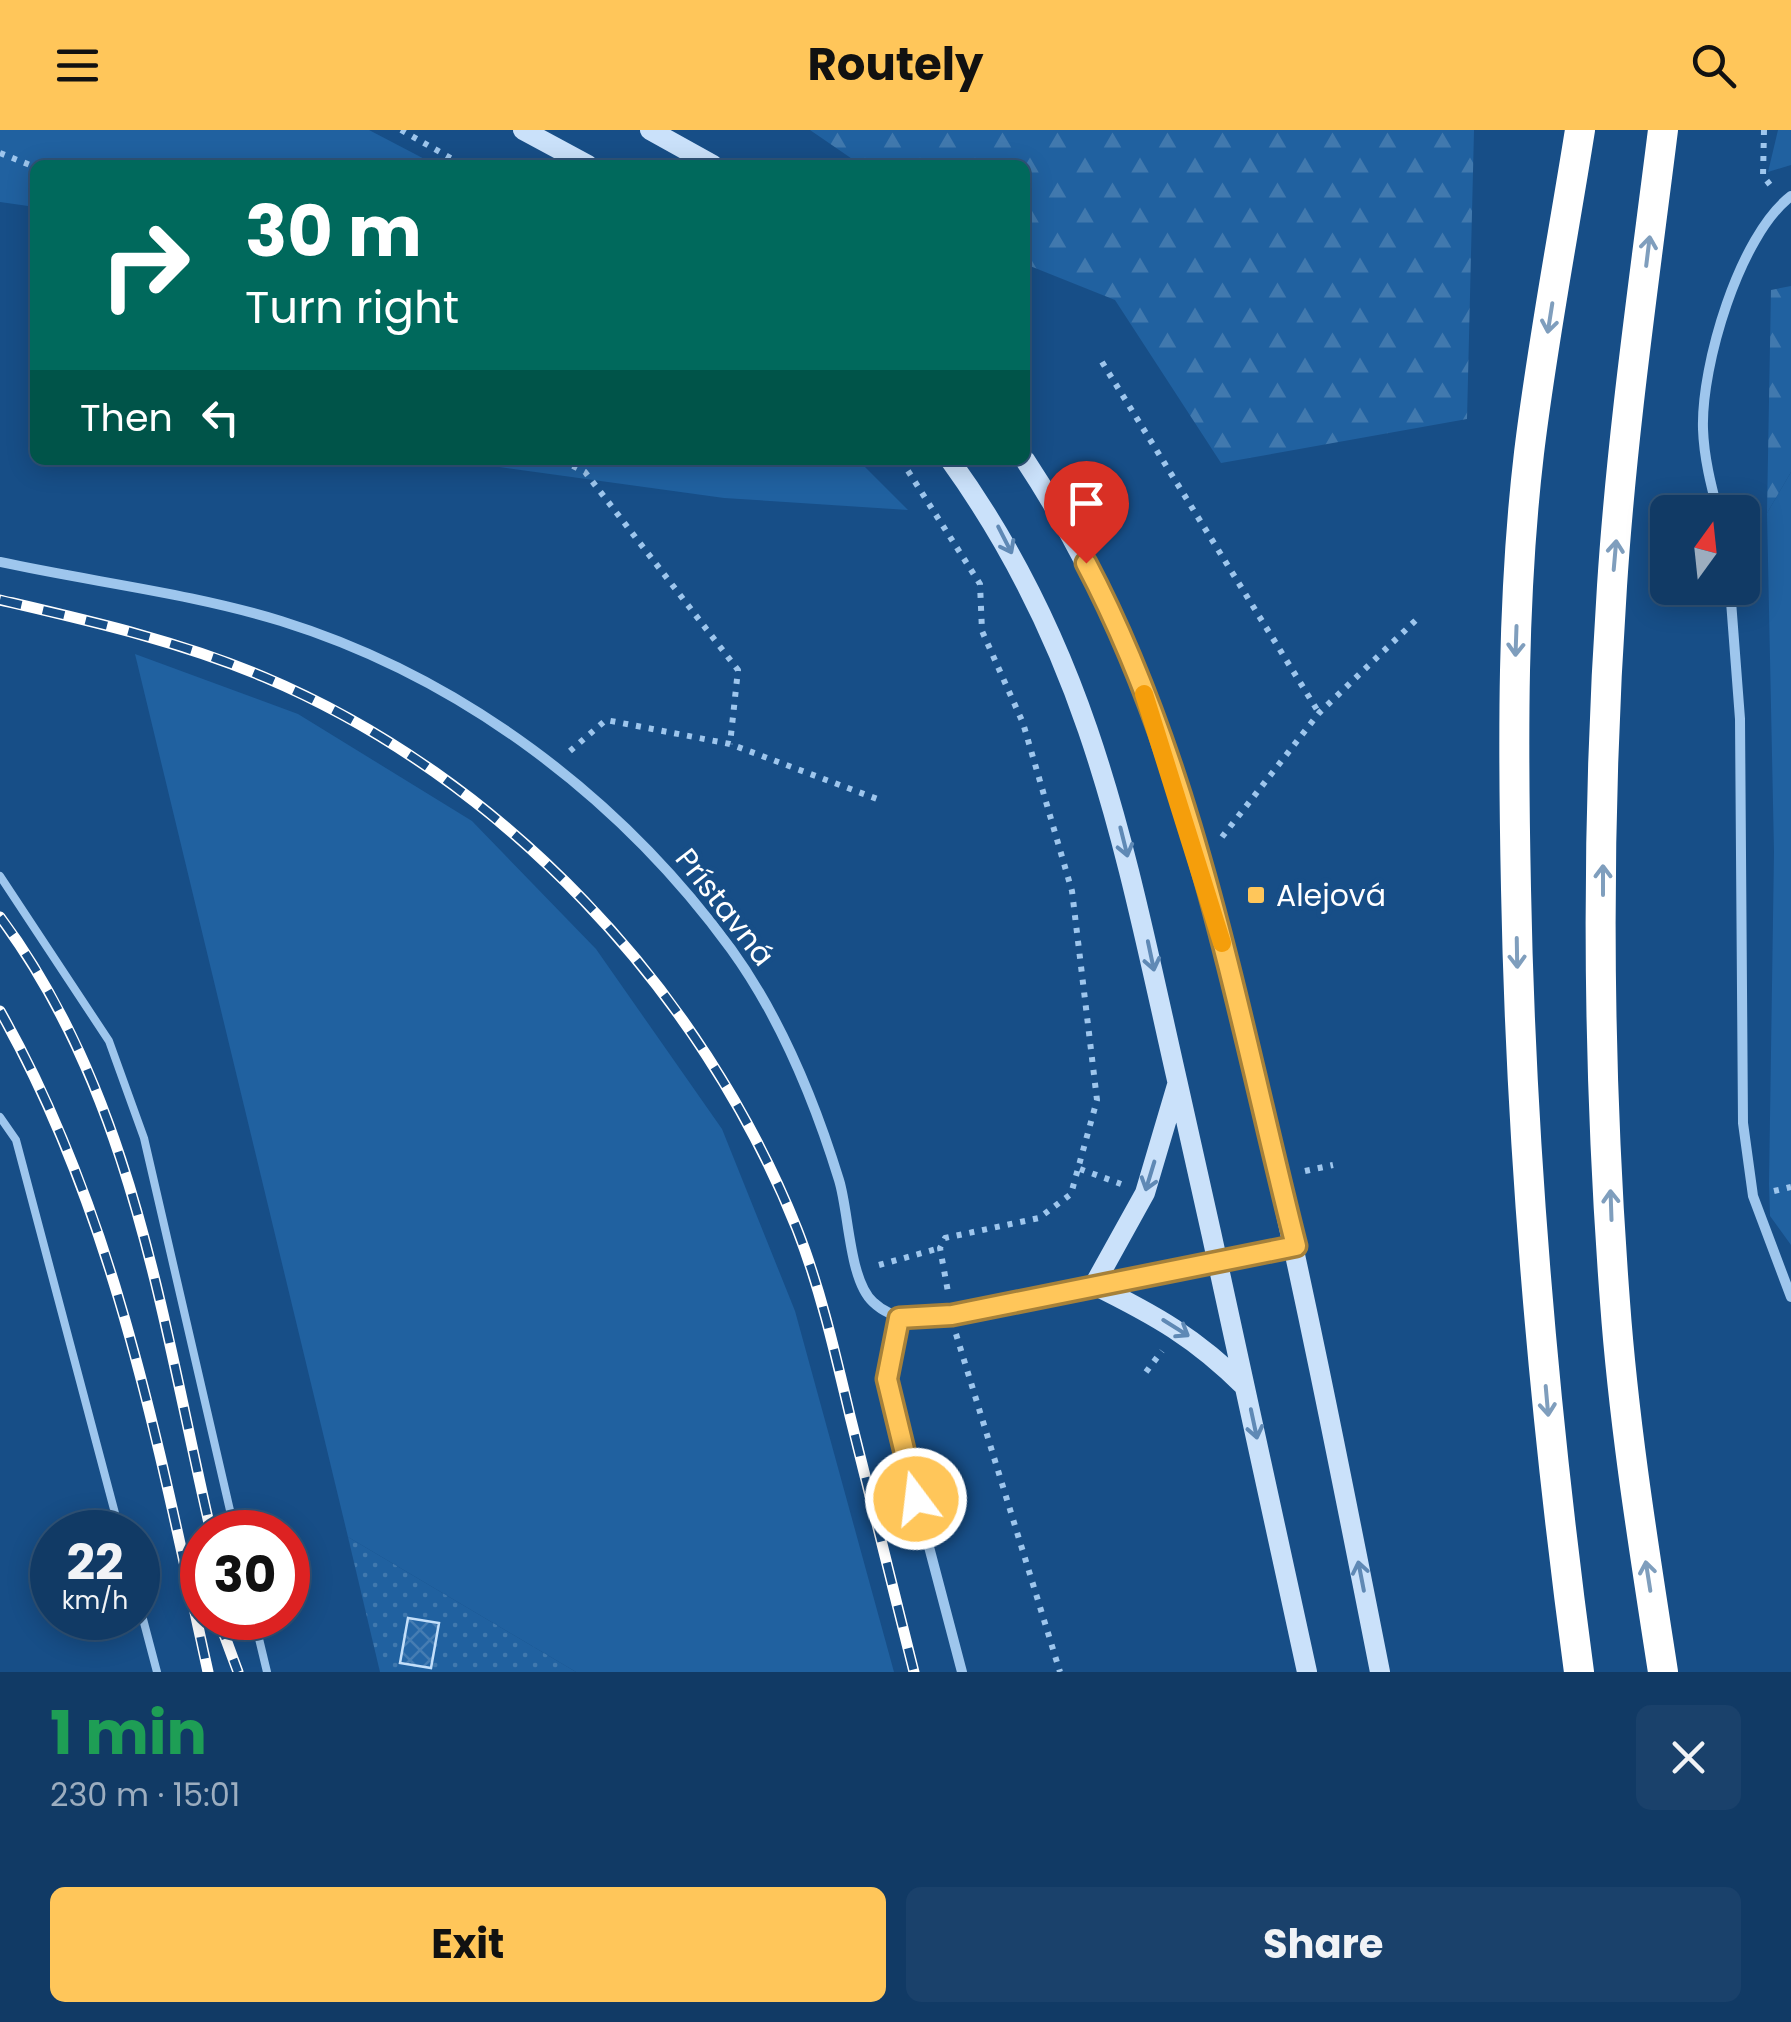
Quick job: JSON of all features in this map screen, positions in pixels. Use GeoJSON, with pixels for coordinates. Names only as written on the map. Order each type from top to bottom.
{"type":"FeatureCollection","features":[{"type":"Feature","properties":{"kind":"highway"},"geometry":{"type":"LineString","coordinates":[[1579,1672],[1538,1304],[1519,1040],[1514,751],[1529,454],[1580,130]]}},
{"type":"Feature","properties":{"kind":"highway"},"geometry":{"type":"LineString","coordinates":[[1663,130],[1612,586],[1603,782],[1604,1042],[1614,1302],[1638,1512],[1663,1672]]}},
{"type":"Feature","properties":{"kind":"main road"},"geometry":{"type":"LineString","coordinates":[[522,130],[579,160]]}},
{"type":"Feature","properties":{"kind":"main road"},"geometry":{"type":"LineString","coordinates":[[650,130],[705,160]]}},
{"type":"Feature","properties":{"kind":"main road"},"geometry":{"type":"LineString","coordinates":[[954,465],[998,526],[1066,663],[1120,824],[1221,1260],[1307,1672]]}},
{"type":"Feature","properties":{"kind":"main road"},"geometry":{"type":"LineString","coordinates":[[1028,465],[1056,506],[1126,646],[1198,857],[1296,1246],[1380,1672]]}},
{"type":"Feature","properties":{"kind":"main road"},"geometry":{"type":"LineString","coordinates":[[1178,1083],[1145,1193],[1094,1285],[1180,1329],[1246,1388]]}},
{"type":"Feature","properties":{"kind":"street"},"geometry":{"type":"LineString","coordinates":[[1715,495],[1702,427],[1710,362],[1750,252],[1787,199]]}},
{"type":"Feature","properties":{"kind":"street","name":"Prístavná"},"geometry":{"type":"LineString","coordinates":[[0,562],[276,620],[342,642],[447,695],[554,766],[616,817],[657,859],[732,950],[766,1004],[804,1080],[840,1183],[858,1268],[872,1301],[899,1318]]}},
{"type":"Feature","properties":{"kind":"street"},"geometry":{"type":"LineString","coordinates":[[1731,605],[1740,718],[1742,1123],[1754,1196],[1791,1297]]}},
{"type":"Feature","properties":{"kind":"street"},"geometry":{"type":"LineString","coordinates":[[962,1672],[889,1395],[888,1364],[899,1318],[952,1315],[1296,1246]]}},
{"type":"Feature","properties":{"kind":"lane"},"geometry":{"type":"LineString","coordinates":[[0,876],[108,1041],[144,1138],[230,1510]]}},
{"type":"Feature","properties":{"kind":"lane"},"geometry":{"type":"LineString","coordinates":[[0,1117],[16,1140],[114,1510]]}},
{"type":"Feature","properties":{"kind":"lane"},"geometry":{"type":"LineString","coordinates":[[149,1640],[157,1672]]}},
{"type":"Feature","properties":{"kind":"lane"},"geometry":{"type":"LineString","coordinates":[[259,1640],[266,1672]]}},
{"type":"Feature","properties":{"kind":"path"},"geometry":{"type":"LineString","coordinates":[[400,130],[454,160]]}},
{"type":"Feature","properties":{"kind":"path"},"geometry":{"type":"LineString","coordinates":[[1764,130],[1763,176],[1787,199]]}},
{"type":"Feature","properties":{"kind":"path"},"geometry":{"type":"LineString","coordinates":[[0,154],[30,165]]}},
{"type":"Feature","properties":{"kind":"path"},"geometry":{"type":"LineString","coordinates":[[1102,362],[1319,713]]}},
{"type":"Feature","properties":{"kind":"path"},"geometry":{"type":"LineString","coordinates":[[571,465],[585,472],[738,670],[730,744]]}},
{"type":"Feature","properties":{"kind":"path"},"geometry":{"type":"LineString","coordinates":[[903,465],[980,584],[982,631],[1023,723],[1072,891],[1098,1100],[1071,1194],[1039,1218],[945,1238],[940,1248],[966,1375],[1060,1672]]}},
{"type":"Feature","properties":{"kind":"path"},"geometry":{"type":"LineString","coordinates":[[1198,857],[1222,837],[1319,713],[1417,618]]}},
{"type":"Feature","properties":{"kind":"path"},"geometry":{"type":"LineString","coordinates":[[554,766],[606,720],[730,744],[880,800]]}},
{"type":"Feature","properties":{"kind":"path"},"geometry":{"type":"LineString","coordinates":[[1303,1171],[1333,1165]]}},
{"type":"Feature","properties":{"kind":"path"},"geometry":{"type":"LineString","coordinates":[[1080,1169],[1127,1186]]}},
{"type":"Feature","properties":{"kind":"path"},"geometry":{"type":"LineString","coordinates":[[858,1268],[940,1248]]}},
{"type":"Feature","properties":{"kind":"path"},"geometry":{"type":"LineString","coordinates":[[1146,1372],[1169,1342]]}},
{"type":"Feature","properties":{"kind":"green space"},"geometry":{"type":"Polygon","coordinates":[[[0,130],[369,130],[426,160],[30,160],[30,206],[0,202],[0,130]]]}},
{"type":"Feature","properties":{"kind":"green space"},"geometry":{"type":"Polygon","coordinates":[[[810,130],[1474,130],[1467,419],[1221,463],[1115,300],[1030,266],[1030,160],[854,160],[810,130]]]}},
{"type":"Feature","properties":{"kind":"green space"},"geometry":{"type":"Polygon","coordinates":[[[1778,130],[1791,130],[1791,165],[1768,172],[1778,130]]]}},
{"type":"Feature","properties":{"kind":"green space"},"geometry":{"type":"Polygon","coordinates":[[[1791,286],[1791,472],[1767,513],[1771,290],[1791,286]]]}},
{"type":"Feature","properties":{"kind":"green space"},"geometry":{"type":"Polygon","coordinates":[[[485,465],[863,465],[908,510],[724,498],[485,465]]]}},
{"type":"Feature","properties":{"kind":"green space"},"geometry":{"type":"Polygon","coordinates":[[[1791,472],[1791,1245],[1770,1216],[1774,852],[1767,513],[1791,472]]]}},
{"type":"Feature","properties":{"kind":"green space"},"geometry":{"type":"Polygon","coordinates":[[[135,654],[298,714],[472,821],[596,949],[722,1129],[795,1311],[894,1672],[576,1672],[348,1537],[135,654]]]}},
{"type":"Feature","properties":{"kind":"green space"},"geometry":{"type":"Polygon","coordinates":[[[348,1537],[576,1672],[380,1672],[348,1537]]]}},
{"type":"Feature","properties":{"kind":"building"},"geometry":{"type":"Polygon","coordinates":[[[408,1618],[439,1623],[431,1668],[400,1663],[408,1618]]]}},
{"type":"Feature","properties":{"kind":"railway"},"geometry":{"type":"LineString","coordinates":[[0,600],[200,653],[264,677],[352,720],[435,772],[512,833],[584,901],[649,976],[707,1056],[756,1141],[797,1229],[827,1324],[914,1672]]}},
{"type":"Feature","properties":{"kind":"railway"},"geometry":{"type":"LineString","coordinates":[[0,917],[45,986],[82,1059],[112,1134],[158,1292],[206,1510]]}},
{"type":"Feature","properties":{"kind":"railway"},"geometry":{"type":"LineString","coordinates":[[0,1011],[40,1089],[104,1250],[151,1417],[208,1672]]}},
{"type":"Feature","properties":{"kind":"railway"},"geometry":{"type":"LineString","coordinates":[[226,1640],[238,1672]]}},
{"type":"Feature","properties":{"kind":"slow traffic"},"geometry":{"type":"LineString","coordinates":[[1144,694],[1214,907],[1222,943]]}},
{"type":"Feature","properties":{"kind":"place","name":"Alejová"},"geometry":{"type":"Point","coordinates":[1256,895]}},
{"type":"Feature","properties":{"kind":"route"},"geometry":{"type":"LineString","coordinates":[[916,1499],[887,1379],[899,1318],[952,1315],[1296,1246],[1214,907],[1149,705],[1086,563]]}}]}
